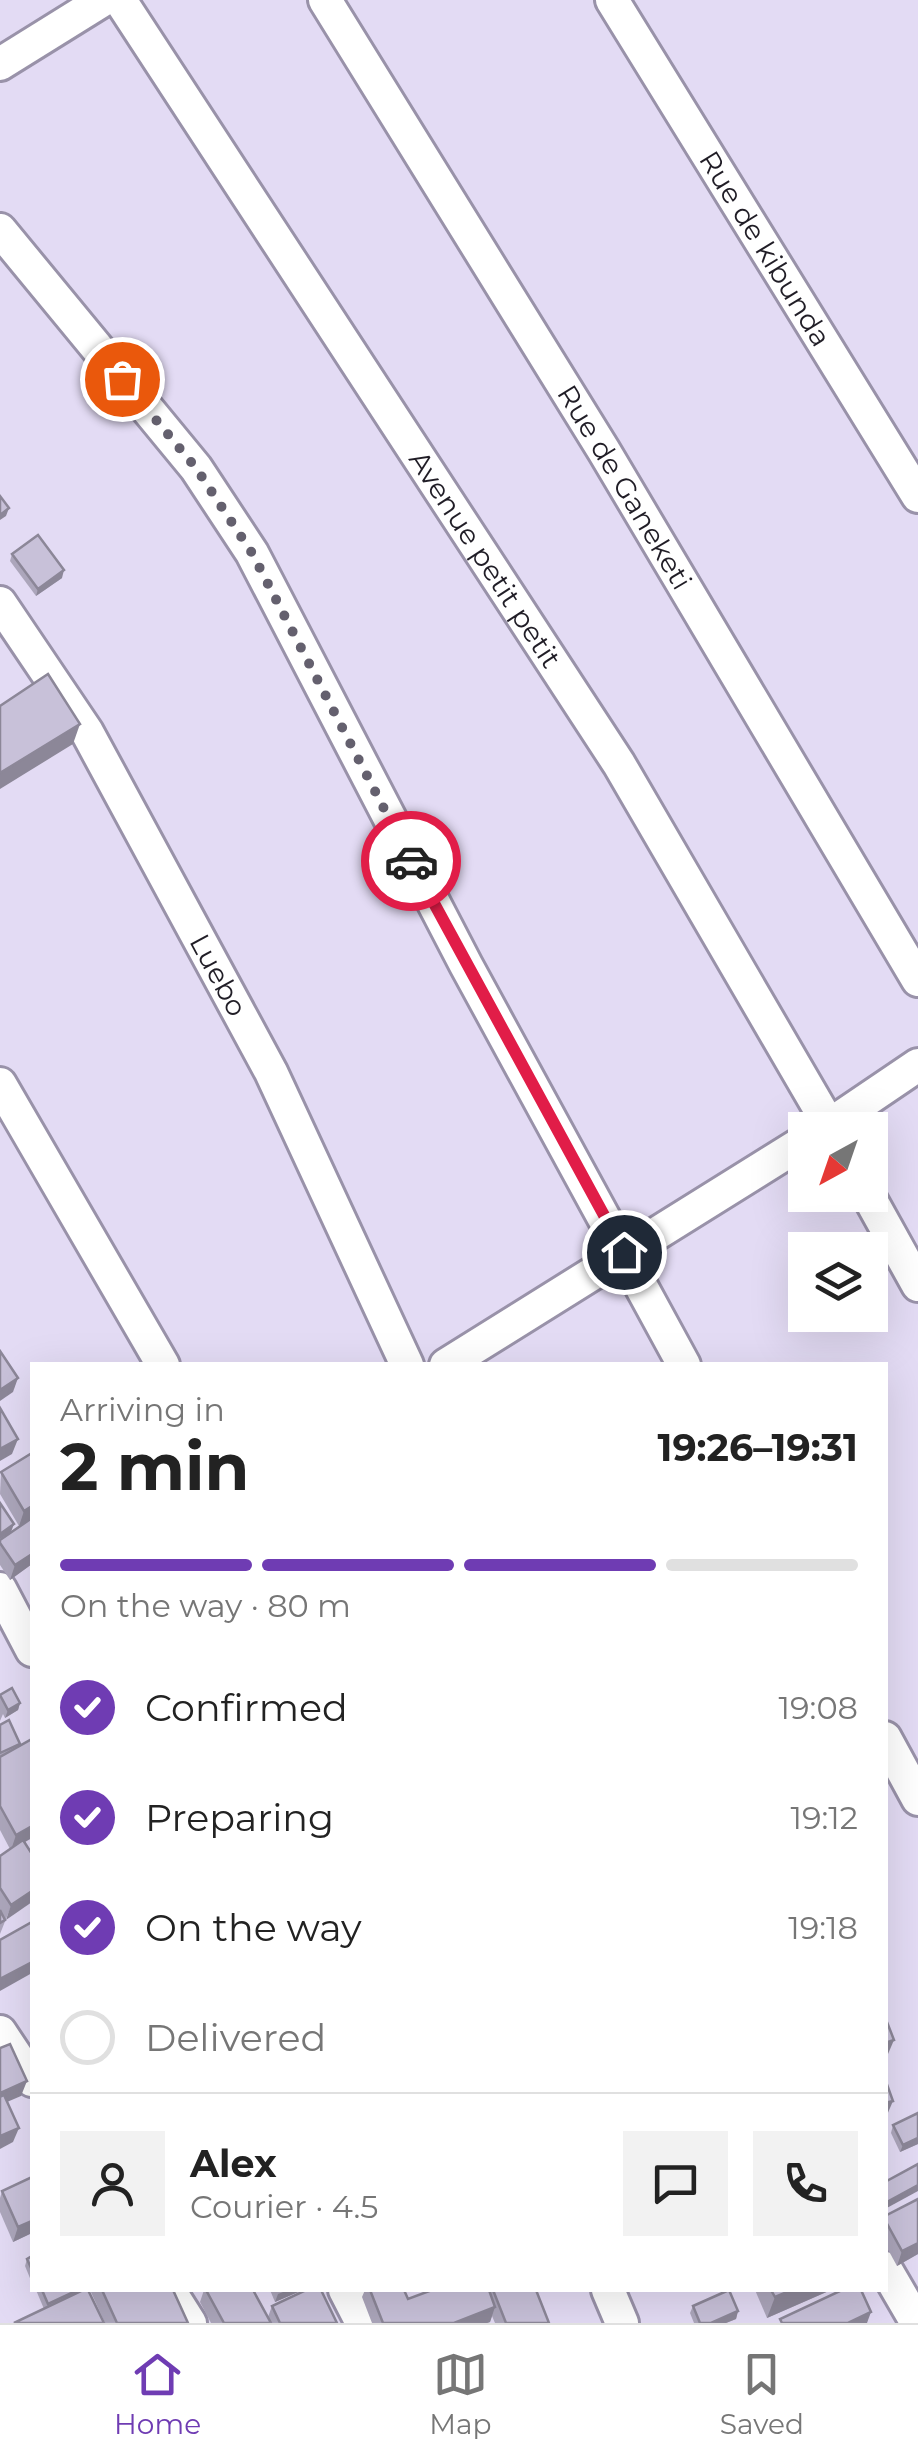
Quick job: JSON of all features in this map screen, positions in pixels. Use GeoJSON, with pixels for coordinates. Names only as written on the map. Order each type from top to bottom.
{"type":"FeatureCollection","features":[{"type":"Feature","properties":{"kind":"street"},"geometry":{"type":"LineString","coordinates":[[0,64],[103,0]]}},
{"type":"Feature","properties":{"kind":"street","name":"Avenue petit petit"},"geometry":{"type":"LineString","coordinates":[[120,0],[619,764],[811,1112]]}},
{"type":"Feature","properties":{"kind":"street","name":"Rue de Ganeketi"},"geometry":{"type":"LineString","coordinates":[[325,0],[604,451],[918,980]]}},
{"type":"Feature","properties":{"kind":"street","name":"Rue de kibunda"},"geometry":{"type":"LineString","coordinates":[[612,0],[918,496]]}},
{"type":"Feature","properties":{"kind":"street"},"geometry":{"type":"LineString","coordinates":[[0,230],[196,468],[252,553],[457,948],[682,1362]]}},
{"type":"Feature","properties":{"kind":"street","name":"Luebo"},"geometry":{"type":"LineString","coordinates":[[0,603],[87,732],[271,1072],[406,1362]]}},
{"type":"Feature","properties":{"kind":"street"},"geometry":{"type":"LineString","coordinates":[[851,1112],[918,1066]]}},
{"type":"Feature","properties":{"kind":"street"},"geometry":{"type":"LineString","coordinates":[[0,1084],[161,1362]]}},
{"type":"Feature","properties":{"kind":"street"},"geometry":{"type":"LineString","coordinates":[[451,1362],[788,1153]]}},
{"type":"Feature","properties":{"kind":"street"},"geometry":{"type":"LineString","coordinates":[[877,1212],[918,1285]]}},
{"type":"Feature","properties":{"kind":"street"},"geometry":{"type":"LineString","coordinates":[[0,1590],[21,1631]]}},
{"type":"Feature","properties":{"kind":"street"},"geometry":{"type":"LineString","coordinates":[[888,1744],[918,1799]]}},
{"type":"Feature","properties":{"kind":"street"},"geometry":{"type":"LineString","coordinates":[[0,2032],[30,2077]]}},
{"type":"Feature","properties":{"kind":"street"},"geometry":{"type":"LineString","coordinates":[[888,2273],[917,2323]]}},
{"type":"Feature","properties":{"kind":"street"},"geometry":{"type":"LineString","coordinates":[[170,2292],[190,2323]]}},
{"type":"Feature","properties":{"kind":"street"},"geometry":{"type":"LineString","coordinates":[[346,2292],[362,2323]]}},
{"type":"Feature","properties":{"kind":"street"},"geometry":{"type":"LineString","coordinates":[[609,2292],[622,2323]]}},
{"type":"Feature","properties":{"kind":"building"},"geometry":{"type":"Polygon","coordinates":[[[0,496],[9,508],[0,515],[0,496]]]}},
{"type":"Feature","properties":{"kind":"building"},"geometry":{"type":"Polygon","coordinates":[[[38,535],[64,570],[38,589],[12,554],[38,535]]]}},
{"type":"Feature","properties":{"kind":"building"},"geometry":{"type":"Polygon","coordinates":[[[48,674],[80,724],[0,773],[0,706],[48,674]]]}},
{"type":"Feature","properties":{"kind":"building"},"geometry":{"type":"Polygon","coordinates":[[[0,1351],[18,1378],[0,1390],[0,1351]]]}},
{"type":"Feature","properties":{"kind":"building"},"geometry":{"type":"Polygon","coordinates":[[[0,1408],[18,1439],[0,1449],[0,1408]]]}},
{"type":"Feature","properties":{"kind":"building"},"geometry":{"type":"Polygon","coordinates":[[[30,1454],[30,1507],[24,1511],[1,1472],[30,1454]]]}},
{"type":"Feature","properties":{"kind":"building"},"geometry":{"type":"Polygon","coordinates":[[[0,1503],[14,1524],[0,1534],[0,1503]]]}},
{"type":"Feature","properties":{"kind":"building"},"geometry":{"type":"Polygon","coordinates":[[[30,1519],[30,1555],[15,1565],[0,1540],[30,1519]]]}},
{"type":"Feature","properties":{"kind":"building"},"geometry":{"type":"Polygon","coordinates":[[[12,1688],[20,1703],[8,1710],[0,1695],[12,1688]]]}},
{"type":"Feature","properties":{"kind":"building"},"geometry":{"type":"Polygon","coordinates":[[[9,1720],[20,1744],[0,1753],[0,1725],[9,1720]]]}},
{"type":"Feature","properties":{"kind":"building"},"geometry":{"type":"Polygon","coordinates":[[[30,1740],[30,1827],[16,1835],[0,1806],[0,1757],[30,1740]]]}},
{"type":"Feature","properties":{"kind":"building"},"geometry":{"type":"Polygon","coordinates":[[[23,1840],[30,1851],[30,1892],[11,1905],[0,1888],[0,1856],[23,1840]]]}},
{"type":"Feature","properties":{"kind":"building"},"geometry":{"type":"Polygon","coordinates":[[[30,1923],[30,1963],[0,1979],[0,1940],[30,1923]]]}},
{"type":"Feature","properties":{"kind":"building"},"geometry":{"type":"Polygon","coordinates":[[[10,2044],[27,2081],[0,2093],[0,2048],[10,2044]]]}},
{"type":"Feature","properties":{"kind":"building"},"geometry":{"type":"Polygon","coordinates":[[[4,2095],[19,2128],[0,2136],[0,2097],[4,2095]]]}},
{"type":"Feature","properties":{"kind":"building"},"geometry":{"type":"Polygon","coordinates":[[[918,2113],[918,2138],[903,2145],[893,2125],[918,2113]]]}},
{"type":"Feature","properties":{"kind":"building"},"geometry":{"type":"Polygon","coordinates":[[[918,2164],[918,2185],[888,2201],[888,2180],[918,2164]]]}},
{"type":"Feature","properties":{"kind":"building"},"geometry":{"type":"Polygon","coordinates":[[[30,2178],[30,2222],[18,2227],[2,2191],[30,2178]]]}},
{"type":"Feature","properties":{"kind":"building"},"geometry":{"type":"Polygon","coordinates":[[[918,2199],[918,2243],[902,2251],[888,2225],[888,2214],[918,2199]]]}},
{"type":"Feature","properties":{"kind":"building"},"geometry":{"type":"Polygon","coordinates":[[[43,2292],[74,2292],[48,2304],[43,2292]]]}},
{"type":"Feature","properties":{"kind":"building"},"geometry":{"type":"Polygon","coordinates":[[[79,2292],[89,2292],[104,2323],[14,2323],[79,2292]]]}},
{"type":"Feature","properties":{"kind":"building"},"geometry":{"type":"Polygon","coordinates":[[[103,2292],[174,2292],[188,2323],[117,2323],[103,2292]]]}},
{"type":"Feature","properties":{"kind":"building"},"geometry":{"type":"Polygon","coordinates":[[[207,2292],[254,2292],[271,2323],[224,2323],[207,2292]]]}},
{"type":"Feature","properties":{"kind":"building"},"geometry":{"type":"Polygon","coordinates":[[[302,2292],[322,2292],[337,2323],[280,2323],[272,2306],[302,2292]]]}},
{"type":"Feature","properties":{"kind":"building"},"geometry":{"type":"Polygon","coordinates":[[[371,2292],[405,2292],[408,2299],[427,2292],[490,2292],[495,2307],[454,2323],[383,2323],[371,2292]]]}},
{"type":"Feature","properties":{"kind":"building"},"geometry":{"type":"Polygon","coordinates":[[[494,2292],[537,2292],[549,2323],[506,2323],[494,2292]]]}},
{"type":"Feature","properties":{"kind":"building"},"geometry":{"type":"Polygon","coordinates":[[[730,2292],[738,2311],[711,2323],[700,2323],[693,2306],[730,2292]]]}},
{"type":"Feature","properties":{"kind":"building"},"geometry":{"type":"Polygon","coordinates":[[[838,2292],[862,2292],[871,2312],[848,2323],[782,2323],[780,2319],[838,2292]]]}},
{"type":"Feature","properties":{"kind":"way so far"},"geometry":{"type":"LineString","coordinates":[[122,379],[196,468],[252,553],[411,861]]}},
{"type":"Feature","properties":{"kind":"route"},"geometry":{"type":"LineString","coordinates":[[411,861],[624,1252]]}}]}
